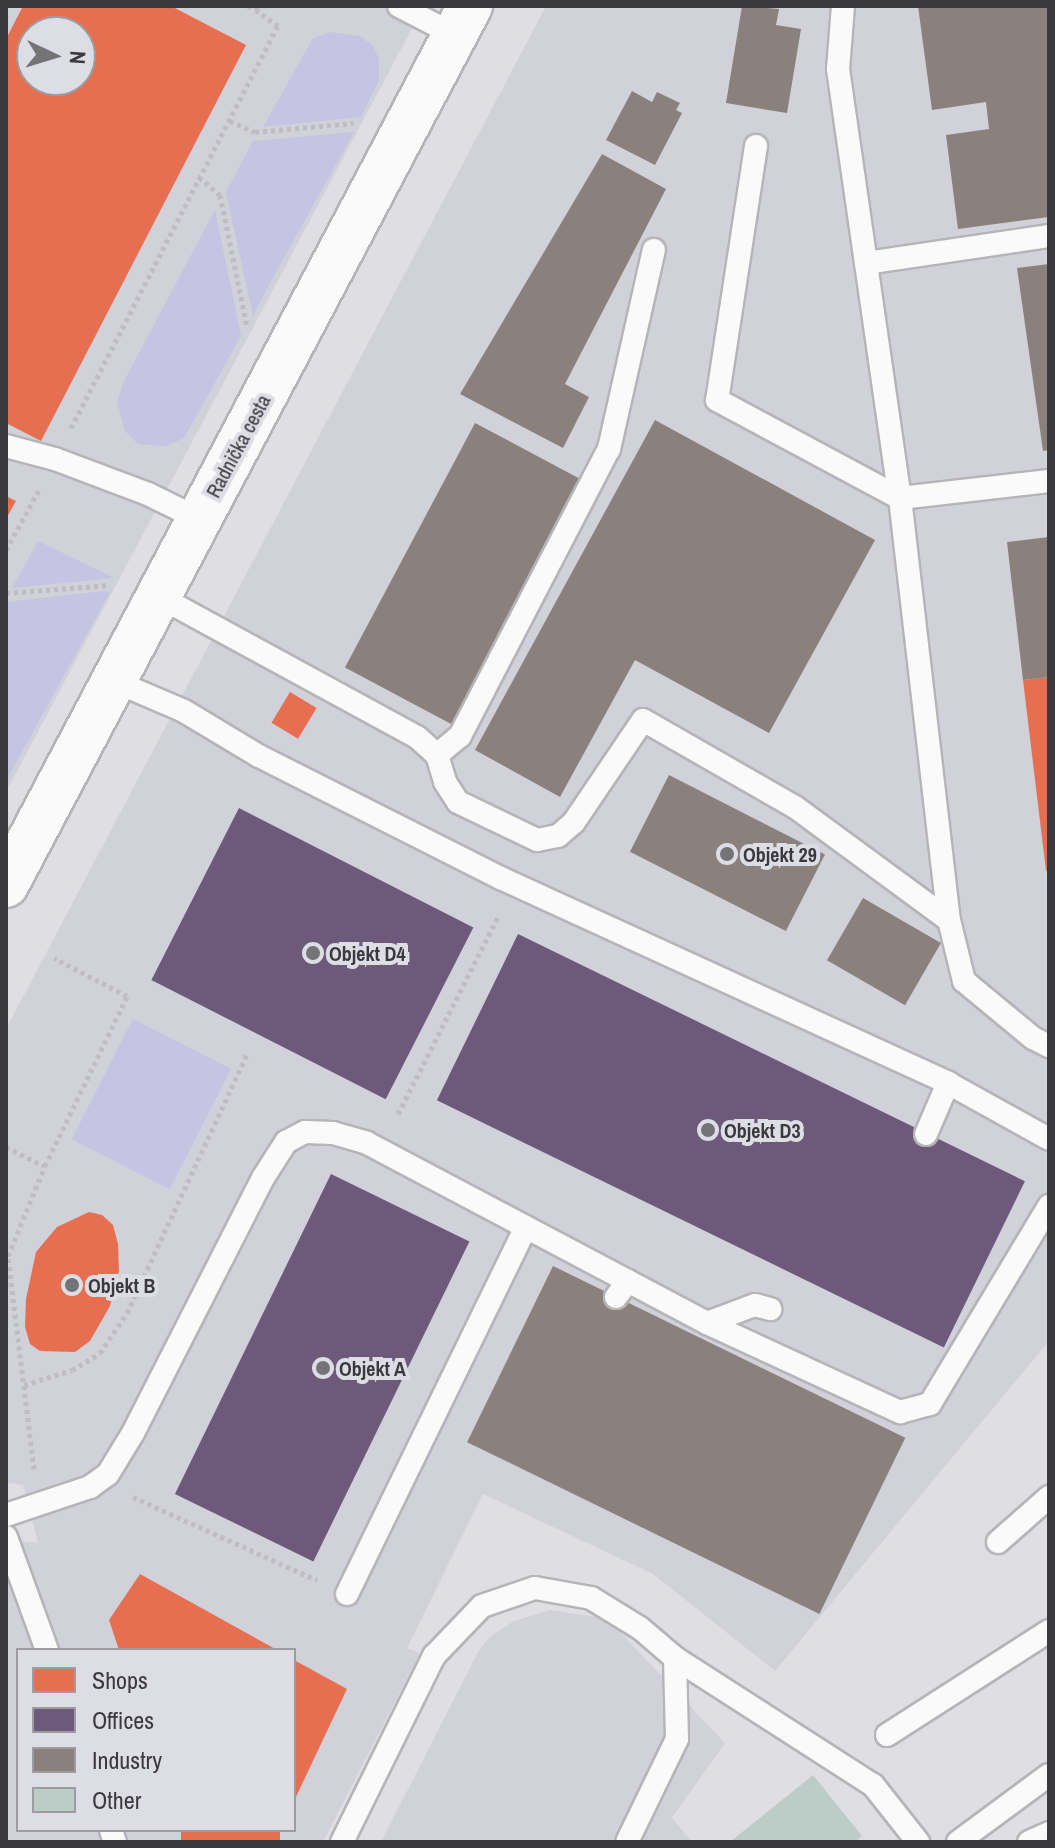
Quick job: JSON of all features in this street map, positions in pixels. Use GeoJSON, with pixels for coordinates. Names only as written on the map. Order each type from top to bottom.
{"type":"FeatureCollection","features":[{"type":"Feature","properties":{"kind":"street","name":"Radnička cesta"},"geometry":{"type":"LineString","coordinates":[[6,885],[463,20]]}},
{"type":"Feature","properties":{"kind":"lane"},"geometry":{"type":"LineString","coordinates":[[399,6],[463,20]]}},
{"type":"Feature","properties":{"kind":"lane"},"geometry":{"type":"LineString","coordinates":[[843,6],[838,69],[900,498],[949,920],[964,981],[1049,1046]]}},
{"type":"Feature","properties":{"kind":"lane"},"geometry":{"type":"LineString","coordinates":[[756,146],[717,400],[900,498],[1049,481]]}},
{"type":"Feature","properties":{"kind":"lane"},"geometry":{"type":"LineString","coordinates":[[866,263],[1049,236]]}},
{"type":"Feature","properties":{"kind":"lane"},"geometry":{"type":"LineString","coordinates":[[437,755],[460,736],[609,449],[654,250]]}},
{"type":"Feature","properties":{"kind":"lane"},"geometry":{"type":"LineString","coordinates":[[6,446],[55,459],[148,494],[199,519]]}},
{"type":"Feature","properties":{"kind":"lane"},"geometry":{"type":"LineString","coordinates":[[158,596],[417,737],[437,755],[445,782],[458,802],[537,840],[558,836],[574,822],[643,720],[795,807],[949,920]]}},
{"type":"Feature","properties":{"kind":"lane"},"geometry":{"type":"LineString","coordinates":[[114,681],[184,711],[259,756],[503,879],[948,1083],[1049,1139]]}},
{"type":"Feature","properties":{"kind":"lane"},"geometry":{"type":"LineString","coordinates":[[926,1134],[948,1083]]}},
{"type":"Feature","properties":{"kind":"lane"},"geometry":{"type":"LineString","coordinates":[[6,1515],[90,1487],[108,1474],[133,1433],[263,1178],[286,1142],[305,1132],[333,1133],[367,1143],[526,1227],[622,1289],[707,1323],[816,1384],[900,1412],[930,1404],[1049,1206]]}},
{"type":"Feature","properties":{"kind":"lane"},"geometry":{"type":"LineString","coordinates":[[347,1594],[526,1227]]}},
{"type":"Feature","properties":{"kind":"lane"},"geometry":{"type":"LineString","coordinates":[[707,1323],[755,1305],[770,1309]]}},
{"type":"Feature","properties":{"kind":"lane"},"geometry":{"type":"LineString","coordinates":[[998,1542],[1049,1497]]}},
{"type":"Feature","properties":{"kind":"lane"},"geometry":{"type":"LineString","coordinates":[[7,1542],[46,1648]]}},
{"type":"Feature","properties":{"kind":"lane"},"geometry":{"type":"LineString","coordinates":[[342,1842],[434,1656],[482,1606],[535,1588],[591,1598],[640,1628],[675,1658],[873,1785],[918,1842]]}},
{"type":"Feature","properties":{"kind":"lane"},"geometry":{"type":"LineString","coordinates":[[887,1735],[1049,1631]]}},
{"type":"Feature","properties":{"kind":"lane"},"geometry":{"type":"LineString","coordinates":[[627,1842],[677,1739],[675,1658]]}},
{"type":"Feature","properties":{"kind":"lane"},"geometry":{"type":"LineString","coordinates":[[958,1842],[1049,1775]]}},
{"type":"Feature","properties":{"kind":"lane"},"geometry":{"type":"LineString","coordinates":[[1029,1842],[1049,1833]]}},
{"type":"Feature","properties":{"kind":"path"},"geometry":{"type":"LineString","coordinates":[[6,550],[278,26],[257,8],[248,6]]}},
{"type":"Feature","properties":{"kind":"path"},"geometry":{"type":"LineString","coordinates":[[230,121],[255,132],[363,122]]}},
{"type":"Feature","properties":{"kind":"path"},"geometry":{"type":"LineString","coordinates":[[199,177],[220,195],[247,329]]}},
{"type":"Feature","properties":{"kind":"path"},"geometry":{"type":"LineString","coordinates":[[6,593],[110,585]]}},
{"type":"Feature","properties":{"kind":"path"},"geometry":{"type":"LineString","coordinates":[[398,1114],[501,911]]}},
{"type":"Feature","properties":{"kind":"path"},"geometry":{"type":"LineString","coordinates":[[35,1481],[8,1256],[45,1166],[127,996],[54,958]]}},
{"type":"Feature","properties":{"kind":"path"},"geometry":{"type":"LineString","coordinates":[[24,1385],[72,1370],[100,1353],[127,1313],[248,1052]]}},
{"type":"Feature","properties":{"kind":"path"},"geometry":{"type":"LineString","coordinates":[[6,1147],[45,1166]]}},
{"type":"Feature","properties":{"kind":"path"},"geometry":{"type":"LineString","coordinates":[[128,1494],[347,1594]]}},
{"type":"Feature","properties":{"kind":"shaded area"},"geometry":{"type":"Polygon","coordinates":[[[6,6],[424,6],[6,792],[6,6]]]}},
{"type":"Feature","properties":{"kind":"shaded area"},"geometry":{"type":"Polygon","coordinates":[[[546,6],[1049,6],[1049,1341],[775,1671],[653,1574],[483,1494],[407,1648],[420,1653],[323,1842],[6,1842],[6,1539],[38,1543],[23,1485],[6,1483],[6,1029],[546,6]]]}},
{"type":"Feature","properties":{"kind":"shaded area"},"geometry":{"type":"Polygon","coordinates":[[[332,32],[360,36],[373,46],[379,59],[379,80],[361,117],[263,127],[313,38],[332,32]]]}},
{"type":"Feature","properties":{"kind":"shaded area"},"geometry":{"type":"Polygon","coordinates":[[[354,132],[253,316],[226,192],[253,141],[354,132]]]}},
{"type":"Feature","properties":{"kind":"shaded area"},"geometry":{"type":"Polygon","coordinates":[[[215,210],[241,336],[184,438],[166,446],[138,444],[125,431],[117,402],[124,381],[215,210]]]}},
{"type":"Feature","properties":{"kind":"shaded area"},"geometry":{"type":"Polygon","coordinates":[[[38,541],[114,578],[12,588],[38,541]]]}},
{"type":"Feature","properties":{"kind":"shaded area"},"geometry":{"type":"Polygon","coordinates":[[[110,592],[6,781],[6,602],[110,592]]]}},
{"type":"Feature","properties":{"kind":"shaded area"},"geometry":{"type":"Polygon","coordinates":[[[133,1019],[231,1069],[170,1189],[72,1139],[133,1019]]]}},
{"type":"Feature","properties":{"kind":"shaded area"},"geometry":{"type":"Polygon","coordinates":[[[550,1610],[596,1617],[619,1631],[725,1743],[672,1818],[692,1842],[381,1842],[479,1650],[492,1635],[514,1621],[550,1610]]]}},
{"type":"Feature","properties":{"kind":"building: Shops"},"geometry":{"type":"Polygon","coordinates":[[[23,6],[171,6],[246,45],[41,441],[6,423],[6,39],[16,20],[16,96],[96,96],[96,16],[18,16],[23,6]]]}},
{"type":"Feature","properties":{"kind":"building: Shops"},"geometry":{"type":"Polygon","coordinates":[[[6,496],[16,501],[6,519],[6,496]]]}},
{"type":"Feature","properties":{"kind":"building: Shops"},"geometry":{"type":"Polygon","coordinates":[[[1049,677],[1049,870],[1046,871],[1023,680],[1049,677]]]}},
{"type":"Feature","properties":{"kind":"building: Shops"},"geometry":{"type":"Polygon","coordinates":[[[290,692],[317,708],[298,739],[271,723],[290,692]]]}},
{"type":"Feature","properties":{"kind":"building: Shops","name":"Objekt B"},"geometry":{"type":"Polygon","coordinates":[[[89,1212],[102,1215],[113,1225],[118,1244],[119,1271],[110,1306],[90,1341],[75,1352],[40,1351],[30,1344],[25,1327],[26,1299],[36,1252],[57,1227],[89,1212]]]}},
{"type":"Feature","properties":{"kind":"building: Shops"},"geometry":{"type":"Polygon","coordinates":[[[140,1574],[273,1648],[118,1648],[109,1620],[140,1574]]]}},
{"type":"Feature","properties":{"kind":"building: Shops"},"geometry":{"type":"Polygon","coordinates":[[[296,1661],[347,1689],[296,1797],[296,1661]]]}},
{"type":"Feature","properties":{"kind":"building: Shops"},"geometry":{"type":"Polygon","coordinates":[[[181,1832],[280,1832],[280,1842],[181,1842],[181,1832]]]}},
{"type":"Feature","properties":{"kind":"building: Offices","name":"Objekt D4"},"geometry":{"type":"Polygon","coordinates":[[[239,808],[473,927],[386,1099],[151,980],[239,808]]]}},
{"type":"Feature","properties":{"kind":"building: Offices","name":"Objekt D3"},"geometry":{"type":"Polygon","coordinates":[[[518,934],[1025,1181],[944,1348],[437,1100],[518,934]]]}},
{"type":"Feature","properties":{"kind":"building: Offices","name":"Objekt A"},"geometry":{"type":"Polygon","coordinates":[[[331,1174],[469,1242],[313,1561],[175,1494],[331,1174]]]}},
{"type":"Feature","properties":{"kind":"building: Industry"},"geometry":{"type":"Polygon","coordinates":[[[742,6],[779,9],[776,25],[801,29],[787,113],[726,103],[742,6]]]}},
{"type":"Feature","properties":{"kind":"building: Industry"},"geometry":{"type":"Polygon","coordinates":[[[918,6],[1049,6],[1049,217],[958,229],[946,135],[989,129],[986,102],[932,110],[918,6]]]}},
{"type":"Feature","properties":{"kind":"building: Industry"},"geometry":{"type":"Polygon","coordinates":[[[632,91],[652,102],[657,92],[680,103],[676,110],[682,113],[655,165],[606,140],[632,91]]]}},
{"type":"Feature","properties":{"kind":"building: Industry"},"geometry":{"type":"Polygon","coordinates":[[[602,154],[666,189],[565,384],[589,397],[563,448],[460,394],[602,154]]]}},
{"type":"Feature","properties":{"kind":"building: Industry"},"geometry":{"type":"Polygon","coordinates":[[[1049,264],[1049,450],[1043,451],[1017,268],[1049,264]]]}},
{"type":"Feature","properties":{"kind":"building: Industry"},"geometry":{"type":"Polygon","coordinates":[[[655,420],[875,540],[769,733],[635,660],[560,797],[475,750],[655,420]]]}},
{"type":"Feature","properties":{"kind":"building: Industry"},"geometry":{"type":"Polygon","coordinates":[[[475,423],[584,481],[454,725],[345,668],[475,423]]]}},
{"type":"Feature","properties":{"kind":"building: Industry"},"geometry":{"type":"Polygon","coordinates":[[[1049,537],[1049,677],[1023,680],[1007,542],[1049,537]]]}},
{"type":"Feature","properties":{"kind":"building: Industry","name":"Objekt 29"},"geometry":{"type":"Polygon","coordinates":[[[669,775],[825,854],[786,931],[630,852],[669,775]]]}},
{"type":"Feature","properties":{"kind":"building: Industry"},"geometry":{"type":"Polygon","coordinates":[[[863,898],[941,943],[905,1005],[827,960],[863,898]]]}},
{"type":"Feature","properties":{"kind":"building: Industry"},"geometry":{"type":"Polygon","coordinates":[[[553,1266],[905,1438],[819,1614],[467,1442],[553,1266]]]}},
{"type":"Feature","properties":{"kind":"building: Other"},"geometry":{"type":"Polygon","coordinates":[[[813,1775],[862,1836],[855,1842],[730,1842],[813,1775]]]}},
{"type":"Feature","properties":{"kind":"place","name":"Objekt 29"},"geometry":{"type":"Point","coordinates":[727,854]}},
{"type":"Feature","properties":{"kind":"place","name":"Objekt D4"},"geometry":{"type":"Point","coordinates":[313,953]}},
{"type":"Feature","properties":{"kind":"place","name":"Objekt D3"},"geometry":{"type":"Point","coordinates":[708,1130]}},
{"type":"Feature","properties":{"kind":"place","name":"Objekt B"},"geometry":{"type":"Point","coordinates":[72,1285]}},
{"type":"Feature","properties":{"kind":"place","name":"Objekt A"},"geometry":{"type":"Point","coordinates":[323,1368]}}]}
